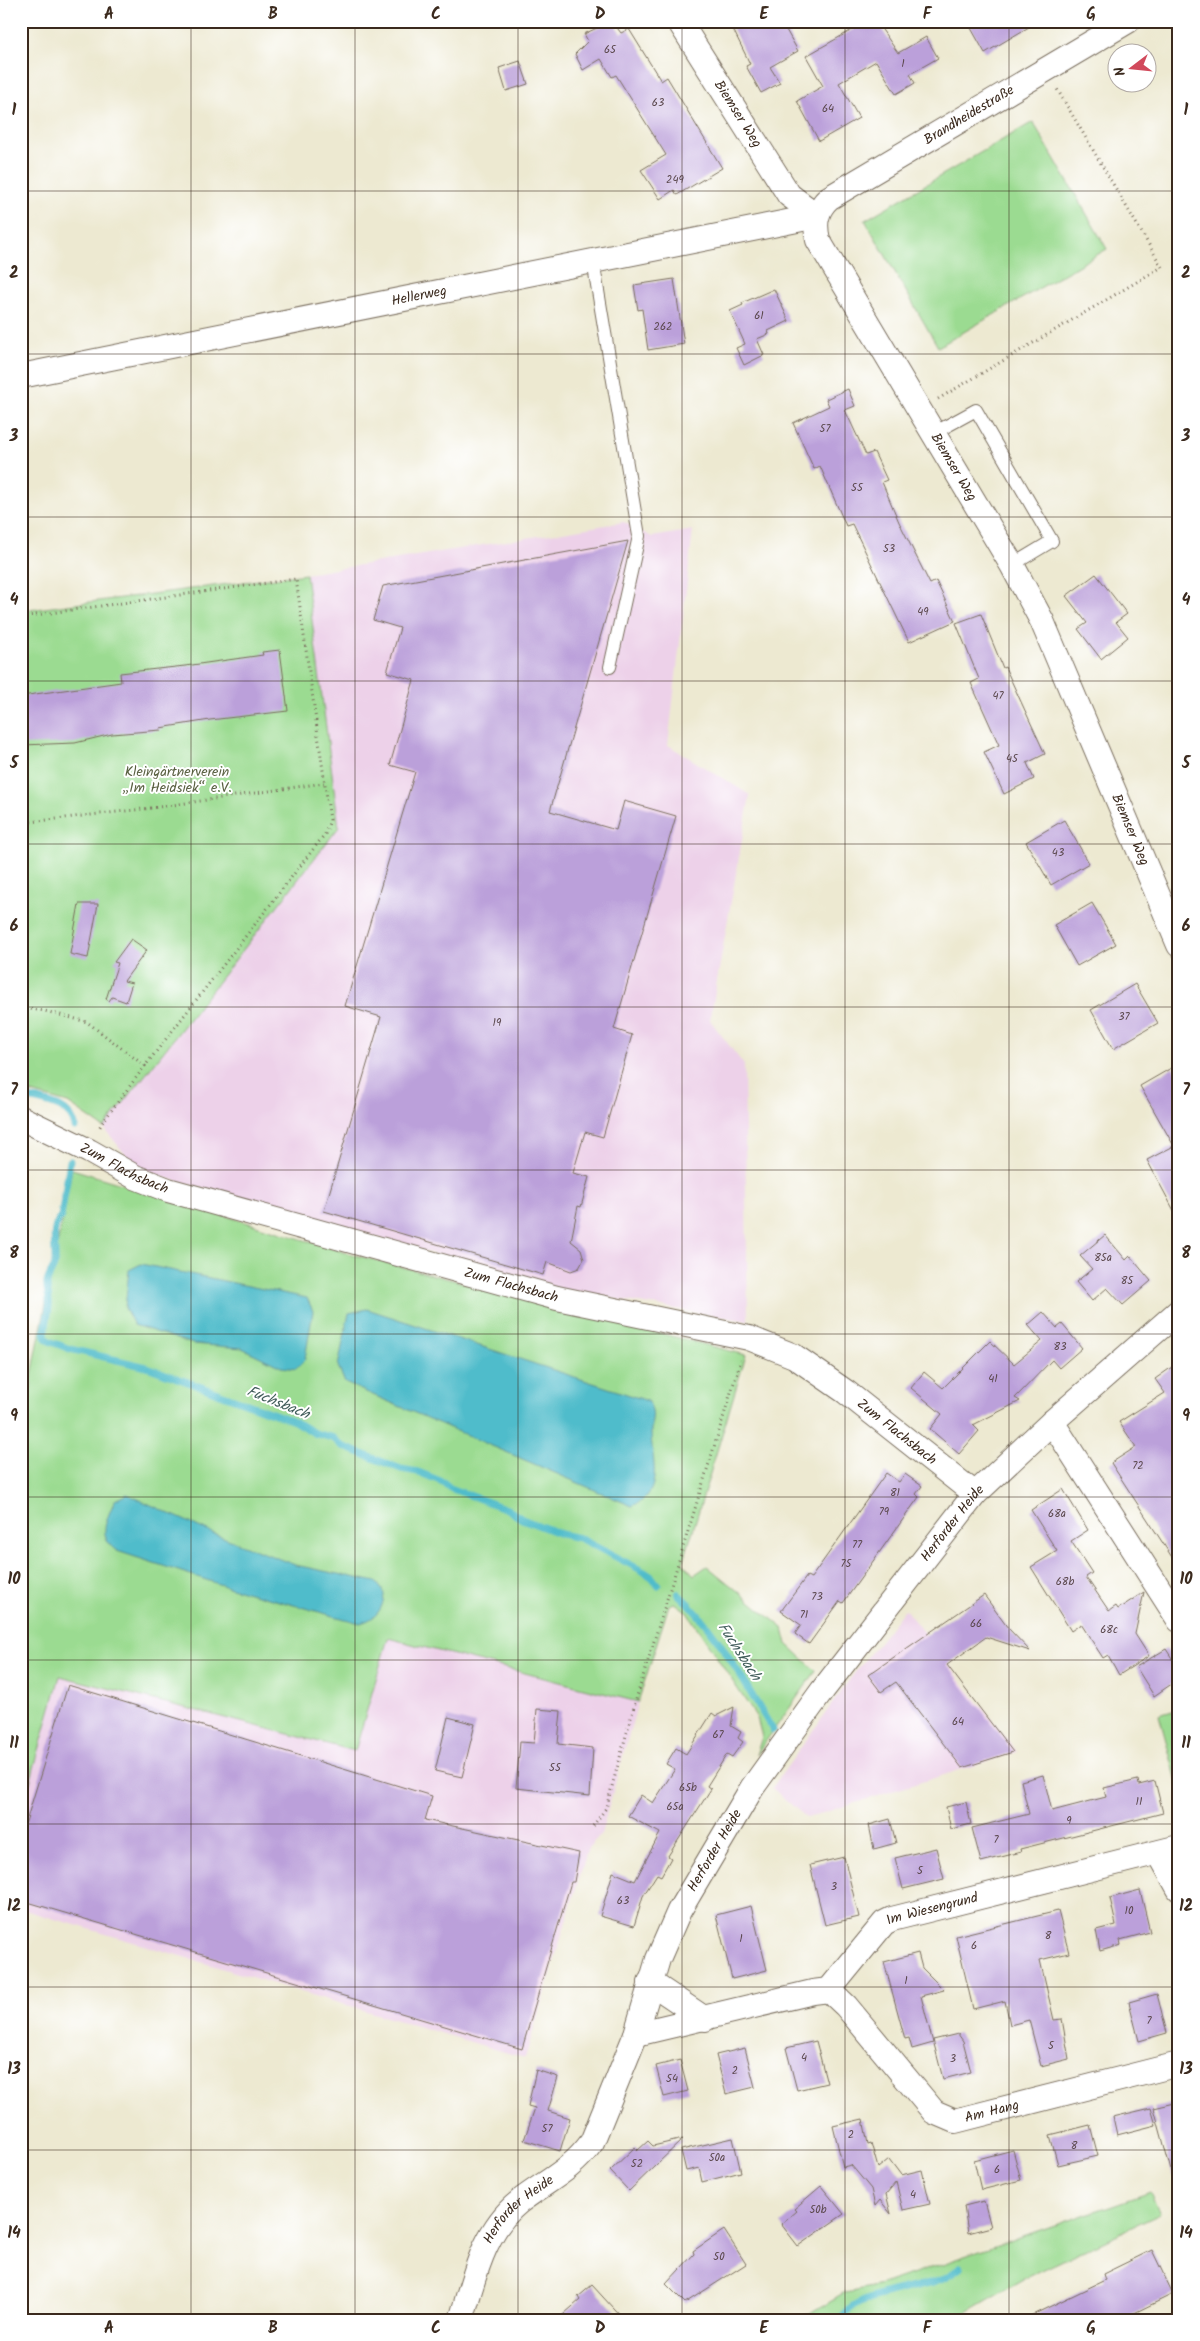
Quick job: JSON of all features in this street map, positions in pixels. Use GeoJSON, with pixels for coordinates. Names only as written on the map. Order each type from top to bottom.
{"type":"FeatureCollection","features":[{"type":"Feature","properties":{"kind":"street","name":"Biemser Weg"},"geometry":{"type":"LineString","coordinates":[[679,21],[789,195],[817,216],[815,228],[818,240],[1012,565],[1042,621],[1179,945]]}},
{"type":"Feature","properties":{"kind":"street","name":"Brandheidestraße"},"geometry":{"type":"LineString","coordinates":[[817,216],[821,205],[829,198],[1128,21]]}},
{"type":"Feature","properties":{"kind":"street","name":"Hellerweg"},"geometry":{"type":"LineString","coordinates":[[21,376],[817,216]]}},
{"type":"Feature","properties":{"kind":"street","name":"Zum Flachsbach"},"geometry":{"type":"LineString","coordinates":[[21,1118],[89,1151],[135,1177],[177,1192],[557,1298],[749,1338],[794,1356],[846,1392],[974,1494]]}},
{"type":"Feature","properties":{"kind":"street","name":"Herforder Heide"},"geometry":{"type":"LineString","coordinates":[[461,2320],[482,2251],[500,2220],[519,2203],[567,2170],[581,2157],[592,2142],[636,2034],[658,1959],[679,1912],[752,1788],[822,1691],[974,1494],[1052,1422],[1179,1311]]}},
{"type":"Feature","properties":{"kind":"street"},"geometry":{"type":"LineString","coordinates":[[1052,1422],[1179,1620]]}},
{"type":"Feature","properties":{"kind":"street","name":"Im Wiesengrund"},"geometry":{"type":"LineString","coordinates":[[829,1990],[884,1923],[892,1919],[1169,1850],[1179,1889]]}},
{"type":"Feature","properties":{"kind":"street"},"geometry":{"type":"LineString","coordinates":[[650,1982],[705,2019]]}},
{"type":"Feature","properties":{"kind":"street"},"geometry":{"type":"LineString","coordinates":[[636,2034],[813,1992],[829,1990]]}},
{"type":"Feature","properties":{"kind":"street","name":"Am Hang"},"geometry":{"type":"LineString","coordinates":[[829,1990],[846,2006],[934,2112],[955,2121],[1179,2064]]}},
{"type":"Feature","properties":{"kind":"lane"},"geometry":{"type":"LineString","coordinates":[[593,261],[639,536],[610,667]]}},
{"type":"Feature","properties":{"kind":"lane"},"geometry":{"type":"LineString","coordinates":[[934,433],[976,410],[1052,540],[1012,565]]}},
{"type":"Feature","properties":{"kind":"path"},"geometry":{"type":"LineString","coordinates":[[920,410],[1162,267],[1046,70]]}},
{"type":"Feature","properties":{"kind":"path"},"geometry":{"type":"LineString","coordinates":[[21,616],[296,579],[330,820],[325,834],[102,1122],[89,1151]]}},
{"type":"Feature","properties":{"kind":"path"},"geometry":{"type":"LineString","coordinates":[[21,823],[152,808],[324,784]]}},
{"type":"Feature","properties":{"kind":"path"},"geometry":{"type":"LineString","coordinates":[[21,1008],[45,1011],[87,1022],[145,1066]]}},
{"type":"Feature","properties":{"kind":"path"},"geometry":{"type":"LineString","coordinates":[[593,1826],[606,1808],[637,1696],[729,1396],[749,1338]]}},
{"type":"Feature","properties":{"kind":"shaded area"},"geometry":{"type":"Polygon","coordinates":[[[624,522],[652,537],[693,530],[668,745],[750,795],[710,1020],[744,1065],[748,1321],[561,1290],[138,1170],[104,1128],[339,827],[306,574],[624,522]]]}},
{"type":"Feature","properties":{"kind":"shaded area"},"geometry":{"type":"Polygon","coordinates":[[[905,1609],[1017,1752],[807,1818],[772,1788],[850,1679],[905,1609]]]}},
{"type":"Feature","properties":{"kind":"shaded area"},"geometry":{"type":"Polygon","coordinates":[[[388,1638],[638,1702],[601,1834],[588,1848],[525,2058],[21,1909],[21,1814],[59,1676],[355,1751],[388,1638]]]}},
{"type":"Feature","properties":{"kind":"green space"},"geometry":{"type":"Polygon","coordinates":[[[1033,122],[1107,249],[938,347],[865,220],[1033,122]]]}},
{"type":"Feature","properties":{"kind":"green space","name":"Kleingärtnerverein „Im Heidsiek“ e.V."},"geometry":{"type":"Polygon","coordinates":[[[306,574],[339,827],[104,1128],[68,1103],[21,1090],[21,611],[306,574]]]}},
{"type":"Feature","properties":{"kind":"green space"},"geometry":{"type":"Polygon","coordinates":[[[72,1169],[347,1253],[746,1355],[683,1563],[694,1575],[707,1566],[783,1628],[787,1644],[816,1671],[756,1755],[762,1737],[757,1718],[686,1611],[675,1603],[669,1605],[638,1702],[388,1638],[355,1751],[60,1676],[21,1814],[21,1477],[33,1370],[72,1169]]]}},
{"type":"Feature","properties":{"kind":"green space"},"geometry":{"type":"Polygon","coordinates":[[[1179,1709],[1179,1789],[1159,1715],[1179,1709]]]}},
{"type":"Feature","properties":{"kind":"green space"},"geometry":{"type":"Polygon","coordinates":[[[1150,2192],[1160,2214],[1023,2279],[952,2320],[798,2320],[845,2292],[882,2285],[1150,2192]]]}},
{"type":"Feature","properties":{"kind":"water"},"geometry":{"type":"Polygon","coordinates":[[[141,1264],[307,1298],[313,1311],[305,1359],[296,1369],[281,1367],[242,1348],[193,1344],[134,1325],[125,1308],[129,1270],[141,1264]]]}},
{"type":"Feature","properties":{"kind":"water"},"geometry":{"type":"Polygon","coordinates":[[[367,1309],[648,1401],[652,1413],[651,1431],[654,1464],[653,1484],[649,1493],[643,1500],[632,1506],[345,1383],[338,1366],[349,1313],[367,1309]]]}},
{"type":"Feature","properties":{"kind":"water"},"geometry":{"type":"Polygon","coordinates":[[[127,1494],[212,1533],[295,1565],[376,1582],[384,1592],[381,1608],[375,1616],[360,1623],[231,1588],[117,1551],[107,1540],[105,1527],[115,1500],[127,1494]]]}},
{"type":"Feature","properties":{"kind":"building"},"geometry":{"type":"Polygon","coordinates":[[[612,21],[621,33],[629,29],[661,81],[667,77],[722,168],[677,195],[674,190],[660,199],[641,170],[666,155],[616,75],[612,77],[601,59],[583,70],[575,54],[588,41],[584,34],[612,21]]]}},
{"type":"Feature","properties":{"kind":"building"},"geometry":{"type":"Polygon","coordinates":[[[729,21],[781,21],[798,51],[770,67],[780,83],[761,93],[746,66],[750,64],[729,21]]]}},
{"type":"Feature","properties":{"kind":"building"},"geometry":{"type":"Polygon","coordinates":[[[868,21],[876,21],[898,53],[926,37],[938,58],[910,74],[915,83],[896,94],[876,61],[839,83],[859,118],[819,141],[797,101],[823,86],[806,56],[868,21]]]}},
{"type":"Feature","properties":{"kind":"building"},"geometry":{"type":"Polygon","coordinates":[[[967,21],[1039,21],[985,53],[967,21]]]}},
{"type":"Feature","properties":{"kind":"building"},"geometry":{"type":"Polygon","coordinates":[[[520,61],[528,84],[506,91],[499,68],[520,61]]]}},
{"type":"Feature","properties":{"kind":"building"},"geometry":{"type":"Polygon","coordinates":[[[674,279],[684,344],[648,350],[642,309],[638,310],[634,285],[674,279]]]}},
{"type":"Feature","properties":{"kind":"building"},"geometry":{"type":"Polygon","coordinates":[[[774,289],[789,321],[768,331],[769,334],[757,339],[764,355],[744,365],[736,348],[745,344],[730,311],[743,305],[742,303],[774,289]]]}},
{"type":"Feature","properties":{"kind":"building"},"geometry":{"type":"Polygon","coordinates":[[[848,389],[855,406],[845,410],[866,455],[874,452],[887,480],[882,482],[899,522],[930,584],[936,581],[955,621],[909,642],[852,524],[846,526],[820,466],[814,469],[793,423],[829,406],[826,399],[848,389]]]}},
{"type":"Feature","properties":{"kind":"building"},"geometry":{"type":"Polygon","coordinates":[[[628,541],[550,811],[616,830],[624,801],[676,816],[614,1029],[632,1035],[603,1137],[585,1132],[573,1173],[589,1177],[581,1207],[578,1206],[571,1241],[581,1249],[584,1259],[579,1268],[571,1271],[547,1262],[543,1275],[324,1211],[381,1017],[345,1006],[415,772],[390,765],[414,680],[387,672],[400,628],[373,620],[383,586],[628,541]]]}},
{"type":"Feature","properties":{"kind":"building"},"geometry":{"type":"Polygon","coordinates":[[[1096,574],[1127,614],[1116,622],[1128,637],[1101,659],[1078,629],[1087,623],[1066,596],[1096,574]]]}},
{"type":"Feature","properties":{"kind":"building"},"geometry":{"type":"Polygon","coordinates":[[[981,614],[1003,668],[1005,667],[1045,754],[1027,763],[1034,779],[1004,794],[984,752],[999,745],[971,683],[979,679],[956,623],[981,614]]]}},
{"type":"Feature","properties":{"kind":"building"},"geometry":{"type":"Polygon","coordinates":[[[280,650],[288,711],[210,720],[160,728],[161,730],[112,734],[75,743],[22,745],[21,696],[121,682],[120,673],[263,655],[262,652],[280,650]]]}},
{"type":"Feature","properties":{"kind":"building"},"geometry":{"type":"Polygon","coordinates":[[[1064,820],[1089,863],[1051,885],[1026,842],[1064,820]]]}},
{"type":"Feature","properties":{"kind":"building"},"geometry":{"type":"Polygon","coordinates":[[[1092,903],[1116,944],[1077,966],[1054,925],[1092,903]]]}},
{"type":"Feature","properties":{"kind":"building"},"geometry":{"type":"Polygon","coordinates":[[[79,904],[98,904],[88,958],[70,954],[79,904]]]}},
{"type":"Feature","properties":{"kind":"building"},"geometry":{"type":"Polygon","coordinates":[[[131,939],[147,950],[124,981],[132,983],[126,1002],[112,997],[109,1001],[106,999],[118,963],[114,962],[131,939]]]}},
{"type":"Feature","properties":{"kind":"building"},"geometry":{"type":"Polygon","coordinates":[[[1135,984],[1158,1023],[1113,1049],[1091,1010],[1135,984]]]}},
{"type":"Feature","properties":{"kind":"building"},"geometry":{"type":"Polygon","coordinates":[[[1173,1067],[1179,1078],[1179,1220],[1147,1160],[1174,1146],[1140,1086],[1173,1067]]]}},
{"type":"Feature","properties":{"kind":"building"},"geometry":{"type":"Polygon","coordinates":[[[1105,1235],[1126,1260],[1130,1256],[1151,1281],[1123,1305],[1107,1288],[1092,1301],[1076,1282],[1092,1269],[1080,1256],[1105,1235]]]}},
{"type":"Feature","properties":{"kind":"building"},"geometry":{"type":"Polygon","coordinates":[[[1043,1312],[1057,1328],[1062,1324],[1082,1348],[1059,1368],[1052,1360],[1015,1398],[1020,1401],[973,1425],[979,1431],[959,1454],[930,1429],[942,1414],[911,1388],[924,1372],[943,1388],[990,1341],[1014,1364],[1042,1341],[1028,1325],[1043,1312]]]}},
{"type":"Feature","properties":{"kind":"building"},"geometry":{"type":"Polygon","coordinates":[[[1179,1362],[1179,1568],[1111,1463],[1136,1447],[1119,1422],[1165,1393],[1155,1379],[1179,1362]]]}},
{"type":"Feature","properties":{"kind":"building"},"geometry":{"type":"Polygon","coordinates":[[[886,1473],[899,1482],[905,1474],[922,1486],[916,1494],[919,1497],[843,1603],[840,1601],[809,1644],[795,1634],[801,1625],[781,1611],[807,1576],[811,1578],[886,1473]]]}},
{"type":"Feature","properties":{"kind":"building"},"geometry":{"type":"Polygon","coordinates":[[[1063,1489],[1088,1530],[1071,1541],[1092,1573],[1086,1577],[1109,1611],[1116,1606],[1118,1609],[1144,1592],[1135,1634],[1149,1656],[1119,1675],[1108,1655],[1103,1658],[1081,1624],[1071,1631],[1031,1567],[1057,1551],[1031,1510],[1063,1489]]]}},
{"type":"Feature","properties":{"kind":"building"},"geometry":{"type":"Polygon","coordinates":[[[984,1595],[1008,1628],[1030,1651],[986,1637],[947,1665],[1013,1752],[962,1768],[896,1682],[881,1692],[868,1675],[984,1595]]]}},
{"type":"Feature","properties":{"kind":"building"},"geometry":{"type":"Polygon","coordinates":[[[1166,1649],[1179,1669],[1179,1679],[1154,1696],[1136,1667],[1166,1649]]]}},
{"type":"Feature","properties":{"kind":"building"},"geometry":{"type":"Polygon","coordinates":[[[68,1685],[432,1796],[425,1820],[579,1853],[574,1882],[571,1882],[522,2049],[21,1900],[21,1838],[68,1685]]]}},
{"type":"Feature","properties":{"kind":"building"},"geometry":{"type":"Polygon","coordinates":[[[734,1707],[731,1726],[741,1732],[738,1738],[743,1742],[732,1757],[727,1754],[707,1786],[711,1789],[668,1856],[671,1858],[661,1876],[657,1874],[643,1896],[634,1926],[600,1916],[613,1872],[635,1881],[660,1833],[628,1816],[641,1795],[653,1803],[675,1769],[666,1764],[676,1748],[686,1754],[712,1713],[716,1716],[734,1707]]]}},
{"type":"Feature","properties":{"kind":"building"},"geometry":{"type":"Polygon","coordinates":[[[537,1709],[561,1711],[558,1744],[593,1748],[590,1796],[516,1788],[520,1742],[534,1743],[537,1709]]]}},
{"type":"Feature","properties":{"kind":"building"},"geometry":{"type":"Polygon","coordinates":[[[448,1717],[475,1724],[462,1777],[435,1771],[448,1717]]]}},
{"type":"Feature","properties":{"kind":"building"},"geometry":{"type":"Polygon","coordinates":[[[1043,1775],[1052,1811],[1106,1797],[1104,1788],[1138,1780],[1139,1785],[1155,1781],[1163,1813],[1020,1849],[1021,1852],[981,1862],[972,1828],[1029,1814],[1021,1781],[1043,1775]]]}},
{"type":"Feature","properties":{"kind":"building"},"geometry":{"type":"Polygon","coordinates":[[[966,1802],[971,1824],[951,1829],[946,1807],[966,1802]]]}},
{"type":"Feature","properties":{"kind":"building"},"geometry":{"type":"Polygon","coordinates":[[[890,1819],[896,1843],[874,1849],[869,1825],[890,1819]]]}},
{"type":"Feature","properties":{"kind":"building"},"geometry":{"type":"Polygon","coordinates":[[[936,1848],[944,1879],[903,1889],[895,1858],[936,1848]]]}},
{"type":"Feature","properties":{"kind":"building"},"geometry":{"type":"Polygon","coordinates":[[[844,1857],[859,1917],[825,1925],[810,1865],[844,1857]]]}},
{"type":"Feature","properties":{"kind":"building"},"geometry":{"type":"Polygon","coordinates":[[[1140,1890],[1150,1932],[1120,1940],[1121,1945],[1100,1951],[1096,1930],[1116,1925],[1110,1898],[1140,1890]]]}},
{"type":"Feature","properties":{"kind":"building"},"geometry":{"type":"Polygon","coordinates":[[[751,1906],[767,1970],[732,1979],[716,1915],[751,1906]]]}},
{"type":"Feature","properties":{"kind":"building"},"geometry":{"type":"Polygon","coordinates":[[[1058,1911],[1069,1953],[1040,1960],[1054,2020],[1062,2019],[1069,2059],[1041,2066],[1029,2020],[1010,2025],[1005,2001],[973,2009],[956,1936],[1058,1911]]]}},
{"type":"Feature","properties":{"kind":"building"},"geometry":{"type":"Polygon","coordinates":[[[918,1953],[922,1968],[944,1990],[921,1996],[933,2043],[912,2049],[909,2038],[905,2039],[884,1962],[918,1953]]]}},
{"type":"Feature","properties":{"kind":"building"},"geometry":{"type":"Polygon","coordinates":[[[1157,1994],[1167,2033],[1139,2041],[1129,2002],[1157,1994]]]}},
{"type":"Feature","properties":{"kind":"building"},"geometry":{"type":"Polygon","coordinates":[[[958,2034],[963,2041],[971,2072],[943,2079],[933,2040],[958,2034]]]}},
{"type":"Feature","properties":{"kind":"building"},"geometry":{"type":"Polygon","coordinates":[[[816,2041],[827,2083],[797,2090],[786,2048],[816,2041]]]}},
{"type":"Feature","properties":{"kind":"building"},"geometry":{"type":"Polygon","coordinates":[[[745,2048],[755,2087],[726,2094],[716,2055],[745,2048]]]}},
{"type":"Feature","properties":{"kind":"building"},"geometry":{"type":"Polygon","coordinates":[[[680,2060],[688,2091],[664,2097],[656,2066],[680,2060]]]}},
{"type":"Feature","properties":{"kind":"building"},"geometry":{"type":"Polygon","coordinates":[[[536,2070],[558,2077],[548,2111],[570,2118],[560,2151],[524,2140],[535,2108],[528,2106],[536,2070]]]}},
{"type":"Feature","properties":{"kind":"building"},"geometry":{"type":"Polygon","coordinates":[[[1179,2102],[1179,2177],[1173,2178],[1154,2108],[1179,2102]]]}},
{"type":"Feature","properties":{"kind":"building"},"geometry":{"type":"Polygon","coordinates":[[[1151,2108],[1156,2125],[1117,2135],[1113,2117],[1151,2108]]]}},
{"type":"Feature","properties":{"kind":"building"},"geometry":{"type":"Polygon","coordinates":[[[863,2119],[868,2144],[871,2143],[878,2168],[889,2159],[901,2175],[922,2170],[930,2204],[903,2210],[896,2182],[886,2194],[891,2214],[880,2200],[875,2206],[871,2189],[851,2165],[843,2167],[833,2126],[863,2119]]]}},
{"type":"Feature","properties":{"kind":"building"},"geometry":{"type":"Polygon","coordinates":[[[1090,2125],[1098,2156],[1058,2165],[1050,2135],[1090,2125]]]}},
{"type":"Feature","properties":{"kind":"building"},"geometry":{"type":"Polygon","coordinates":[[[733,2138],[741,2172],[702,2182],[699,2168],[686,2171],[681,2150],[733,2138]]]}},
{"type":"Feature","properties":{"kind":"building"},"geometry":{"type":"Polygon","coordinates":[[[683,2139],[629,2191],[610,2171],[635,2147],[638,2150],[648,2141],[653,2146],[683,2139]]]}},
{"type":"Feature","properties":{"kind":"building"},"geometry":{"type":"Polygon","coordinates":[[[1013,2150],[1021,2180],[981,2190],[974,2160],[1013,2150]]]}},
{"type":"Feature","properties":{"kind":"building"},"geometry":{"type":"Polygon","coordinates":[[[821,2186],[844,2214],[798,2246],[781,2224],[796,2211],[794,2209],[821,2186]]]}},
{"type":"Feature","properties":{"kind":"building"},"geometry":{"type":"Polygon","coordinates":[[[984,2201],[991,2227],[968,2233],[964,2206],[984,2201]]]}},
{"type":"Feature","properties":{"kind":"building"},"geometry":{"type":"Polygon","coordinates":[[[724,2230],[746,2264],[685,2303],[666,2284],[694,2254],[693,2251],[724,2230]]]}},
{"type":"Feature","properties":{"kind":"building"},"geometry":{"type":"Polygon","coordinates":[[[1152,2250],[1173,2294],[1120,2320],[1022,2320],[1105,2280],[1103,2274],[1152,2250]]]}},
{"type":"Feature","properties":{"kind":"building"},"geometry":{"type":"Polygon","coordinates":[[[592,2285],[624,2320],[557,2320],[580,2300],[578,2297],[592,2285]]]}},
{"type":"Feature","properties":{"kind":"waterway","name":"Fuchsbach"},"geometry":{"type":"LineString","coordinates":[[21,1096],[61,1108],[68,1113],[75,1127]]}},
{"type":"Feature","properties":{"kind":"waterway","name":"Fuchsbach"},"geometry":{"type":"LineString","coordinates":[[70,1161],[61,1217],[58,1221],[54,1238],[55,1264],[47,1283],[49,1303],[45,1337],[49,1341],[70,1349],[147,1367],[294,1421],[314,1433],[333,1438],[342,1446],[401,1469],[418,1472],[443,1482],[450,1488],[507,1509],[522,1519],[561,1534],[579,1538],[643,1571],[652,1577],[658,1585]]}},
{"type":"Feature","properties":{"kind":"waterway","name":"Fuchsbach"},"geometry":{"type":"LineString","coordinates":[[678,1594],[718,1640],[773,1730]]}},
{"type":"Feature","properties":{"kind":"waterway"},"geometry":{"type":"LineString","coordinates":[[840,2320],[847,2311],[857,2304],[884,2294],[936,2281],[960,2267]]}}]}
